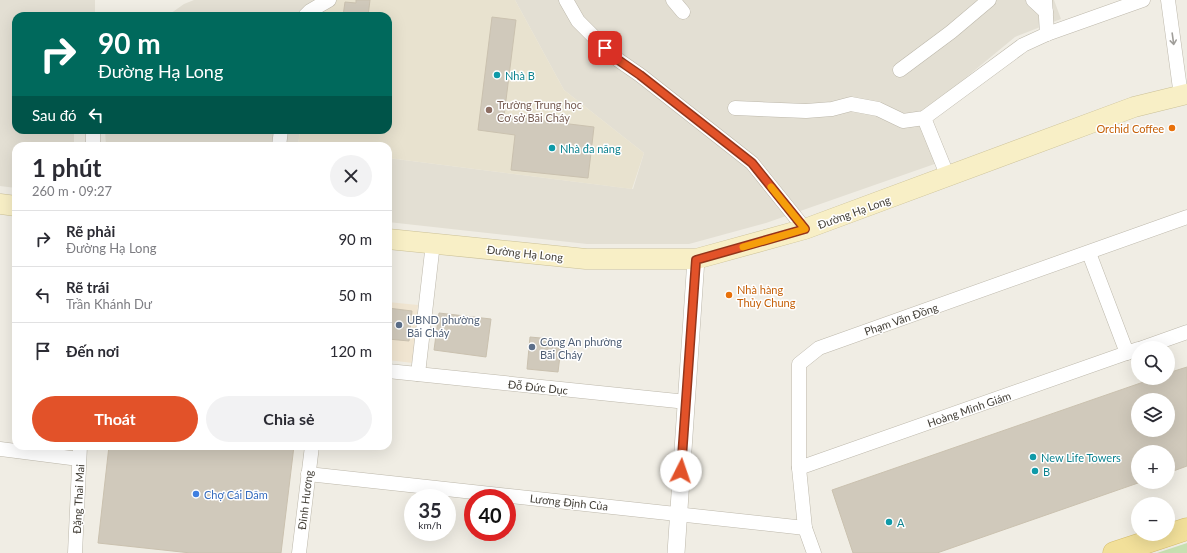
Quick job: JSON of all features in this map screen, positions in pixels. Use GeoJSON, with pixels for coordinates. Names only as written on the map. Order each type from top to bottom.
{"type":"FeatureCollection","features":[{"type":"Feature","properties":{"kind":"main road","name":"Đường Hạ Long"},"geometry":{"type":"LineString","coordinates":[[392,240],[433,243],[586,259],[696,260],[805,229],[1134,107],[1184,95]]}},
{"type":"Feature","properties":{"kind":"main road"},"geometry":{"type":"LineString","coordinates":[[0,204],[12,206]]}},
{"type":"Feature","properties":{"kind":"main road"},"geometry":{"type":"LineString","coordinates":[[1114,553],[1187,529]]}},
{"type":"Feature","properties":{"kind":"street"},"geometry":{"type":"LineString","coordinates":[[309,12],[330,0]]}},
{"type":"Feature","properties":{"kind":"street"},"geometry":{"type":"LineString","coordinates":[[566,0],[578,21],[614,57],[640,75],[752,163],[805,229]]}},
{"type":"Feature","properties":{"kind":"street"},"geometry":{"type":"LineString","coordinates":[[673,0],[683,12]]}},
{"type":"Feature","properties":{"kind":"street"},"geometry":{"type":"LineString","coordinates":[[900,70],[951,32],[988,0]]}},
{"type":"Feature","properties":{"kind":"street"},"geometry":{"type":"LineString","coordinates":[[1033,0],[1046,6],[1047,34]]}},
{"type":"Feature","properties":{"kind":"street"},"geometry":{"type":"LineString","coordinates":[[735,108],[806,111],[832,109],[851,104],[878,109],[902,121],[924,118],[1023,45],[1047,34],[1143,0]]}},
{"type":"Feature","properties":{"kind":"street"},"geometry":{"type":"LineString","coordinates":[[1168,0],[1184,95]]}},
{"type":"Feature","properties":{"kind":"street"},"geometry":{"type":"LineString","coordinates":[[924,118],[948,177]]}},
{"type":"Feature","properties":{"kind":"street","name":"Phạm Văn Đồng"},"geometry":{"type":"LineString","coordinates":[[814,553],[805,528],[800,468],[799,364],[819,348],[1187,217]]}},
{"type":"Feature","properties":{"kind":"street"},"geometry":{"type":"LineString","coordinates":[[418,374],[433,243]]}},
{"type":"Feature","properties":{"kind":"street"},"geometry":{"type":"LineString","coordinates":[[1089,253],[1131,349]]}},
{"type":"Feature","properties":{"kind":"street"},"geometry":{"type":"LineString","coordinates":[[676,553],[696,260]]}},
{"type":"Feature","properties":{"kind":"street"},"geometry":{"type":"LineString","coordinates":[[1162,341],[1187,332]]}},
{"type":"Feature","properties":{"kind":"street","name":"Hoàng Minh Giám"},"geometry":{"type":"LineString","coordinates":[[800,468],[1131,351]]}},
{"type":"Feature","properties":{"kind":"street","name":"Đỗ Đức Dục"},"geometry":{"type":"LineString","coordinates":[[392,371],[687,402]]}},
{"type":"Feature","properties":{"kind":"street"},"geometry":{"type":"LineString","coordinates":[[0,449],[12,449]]}},
{"type":"Feature","properties":{"kind":"street"},"geometry":{"type":"LineString","coordinates":[[27,450],[80,452]]}},
{"type":"Feature","properties":{"kind":"street","name":"Đỉnh Hương"},"geometry":{"type":"LineString","coordinates":[[298,553],[311,450]]}},
{"type":"Feature","properties":{"kind":"street","name":"Đặng Thai Mai"},"geometry":{"type":"LineString","coordinates":[[75,553],[80,452]]}},
{"type":"Feature","properties":{"kind":"street","name":"Lương Định Của"},"geometry":{"type":"LineString","coordinates":[[308,474],[805,528]]}},
{"type":"Feature","properties":{"kind":"shaded area"},"geometry":{"type":"Polygon","coordinates":[[[0,0],[95,0],[95,12],[12,12],[12,134],[74,134],[74,142],[12,142],[12,188],[0,186],[0,0]]]}},
{"type":"Feature","properties":{"kind":"shaded area"},"geometry":{"type":"Polygon","coordinates":[[[194,0],[337,0],[316,12],[173,12],[184,4],[194,0]]]}},
{"type":"Feature","properties":{"kind":"shaded area","name":"Trường Trung học Cơ sở Bãi Cháy"},"geometry":{"type":"Polygon","coordinates":[[[337,0],[515,0],[564,90],[644,153],[632,189],[392,159],[392,142],[298,142],[300,134],[392,134],[392,12],[316,12],[337,0]]]}},
{"type":"Feature","properties":{"kind":"shaded area"},"geometry":{"type":"Polygon","coordinates":[[[515,0],[1054,0],[1061,19],[1015,37],[923,113],[946,160],[766,223],[689,244],[587,244],[392,222],[392,159],[633,189],[644,153],[564,90],[515,0]]]}},
{"type":"Feature","properties":{"kind":"shaded area"},"geometry":{"type":"Polygon","coordinates":[[[105,134],[300,134],[298,142],[106,142],[105,134]]]}},
{"type":"Feature","properties":{"kind":"shaded area"},"geometry":{"type":"Polygon","coordinates":[[[392,302],[418,305],[413,363],[392,360],[392,302]]]}},
{"type":"Feature","properties":{"kind":"green space"},"geometry":{"type":"Polygon","coordinates":[[[1187,543],[1187,553],[1157,553],[1187,543]]]}},
{"type":"Feature","properties":{"kind":"building"},"geometry":{"type":"Polygon","coordinates":[[[356,0],[370,0],[368,12],[344,12],[345,2],[356,3],[356,0]]]}},
{"type":"Feature","properties":{"kind":"building"},"geometry":{"type":"Polygon","coordinates":[[[492,17],[516,20],[504,116],[594,127],[588,178],[511,170],[515,135],[478,130],[492,17]]]}},
{"type":"Feature","properties":{"kind":"building","name":"UBND phường Bãi Cháy"},"geometry":{"type":"Polygon","coordinates":[[[392,308],[412,311],[409,341],[392,339],[392,308]]]}},
{"type":"Feature","properties":{"kind":"building"},"geometry":{"type":"Polygon","coordinates":[[[439,313],[491,319],[486,357],[434,350],[439,313]]]}},
{"type":"Feature","properties":{"kind":"building"},"geometry":{"type":"Polygon","coordinates":[[[530,337],[562,340],[558,372],[527,369],[530,337]]]}},
{"type":"Feature","properties":{"kind":"building","name":"New Life Towers"},"geometry":{"type":"Polygon","coordinates":[[[1187,367],[1187,466],[1175,470],[1175,445],[1131,445],[1131,485],[937,553],[853,553],[832,490],[1135,385],[1175,385],[1175,371],[1187,367]]]}},
{"type":"Feature","properties":{"kind":"building","name":"Chợ Cái Dăm"},"geometry":{"type":"Polygon","coordinates":[[[109,450],[294,450],[281,553],[191,553],[98,543],[109,450]]]}},
{"type":"Feature","properties":{"kind":"slow traffic"},"geometry":{"type":"LineString","coordinates":[[743,247],[805,229],[771,187]]}},
{"type":"Feature","properties":{"kind":"place","name":"Nhà B"},"geometry":{"type":"Point","coordinates":[497,75]}},
{"type":"Feature","properties":{"kind":"place","name":"Trường Trung học Cơ sở Bãi Cháy"},"geometry":{"type":"Point","coordinates":[489,110]}},
{"type":"Feature","properties":{"kind":"place","name":"Orchid Coffee"},"geometry":{"type":"Point","coordinates":[1172,128]}},
{"type":"Feature","properties":{"kind":"place","name":"Nhà đa năng"},"geometry":{"type":"Point","coordinates":[552,148]}},
{"type":"Feature","properties":{"kind":"place","name":"Nhà hàng Thủy Chung"},"geometry":{"type":"Point","coordinates":[729,295]}},
{"type":"Feature","properties":{"kind":"place","name":"UBND phường Bãi Cháy"},"geometry":{"type":"Point","coordinates":[399,325]}},
{"type":"Feature","properties":{"kind":"place","name":"Công An phường Bãi Cháy"},"geometry":{"type":"Point","coordinates":[532,347]}},
{"type":"Feature","properties":{"kind":"place","name":"New Life Towers"},"geometry":{"type":"Point","coordinates":[1033,457]}},
{"type":"Feature","properties":{"kind":"place","name":"B"},"geometry":{"type":"Point","coordinates":[1035,471]}},
{"type":"Feature","properties":{"kind":"place","name":"Chợ Cái Dăm"},"geometry":{"type":"Point","coordinates":[196,494]}},
{"type":"Feature","properties":{"kind":"place","name":"A"},"geometry":{"type":"Point","coordinates":[889,522]}},
{"type":"Feature","properties":{"kind":"route"},"geometry":{"type":"LineString","coordinates":[[605,48],[614,57],[640,75],[752,163],[805,229],[696,260],[681,471]]}}]}
